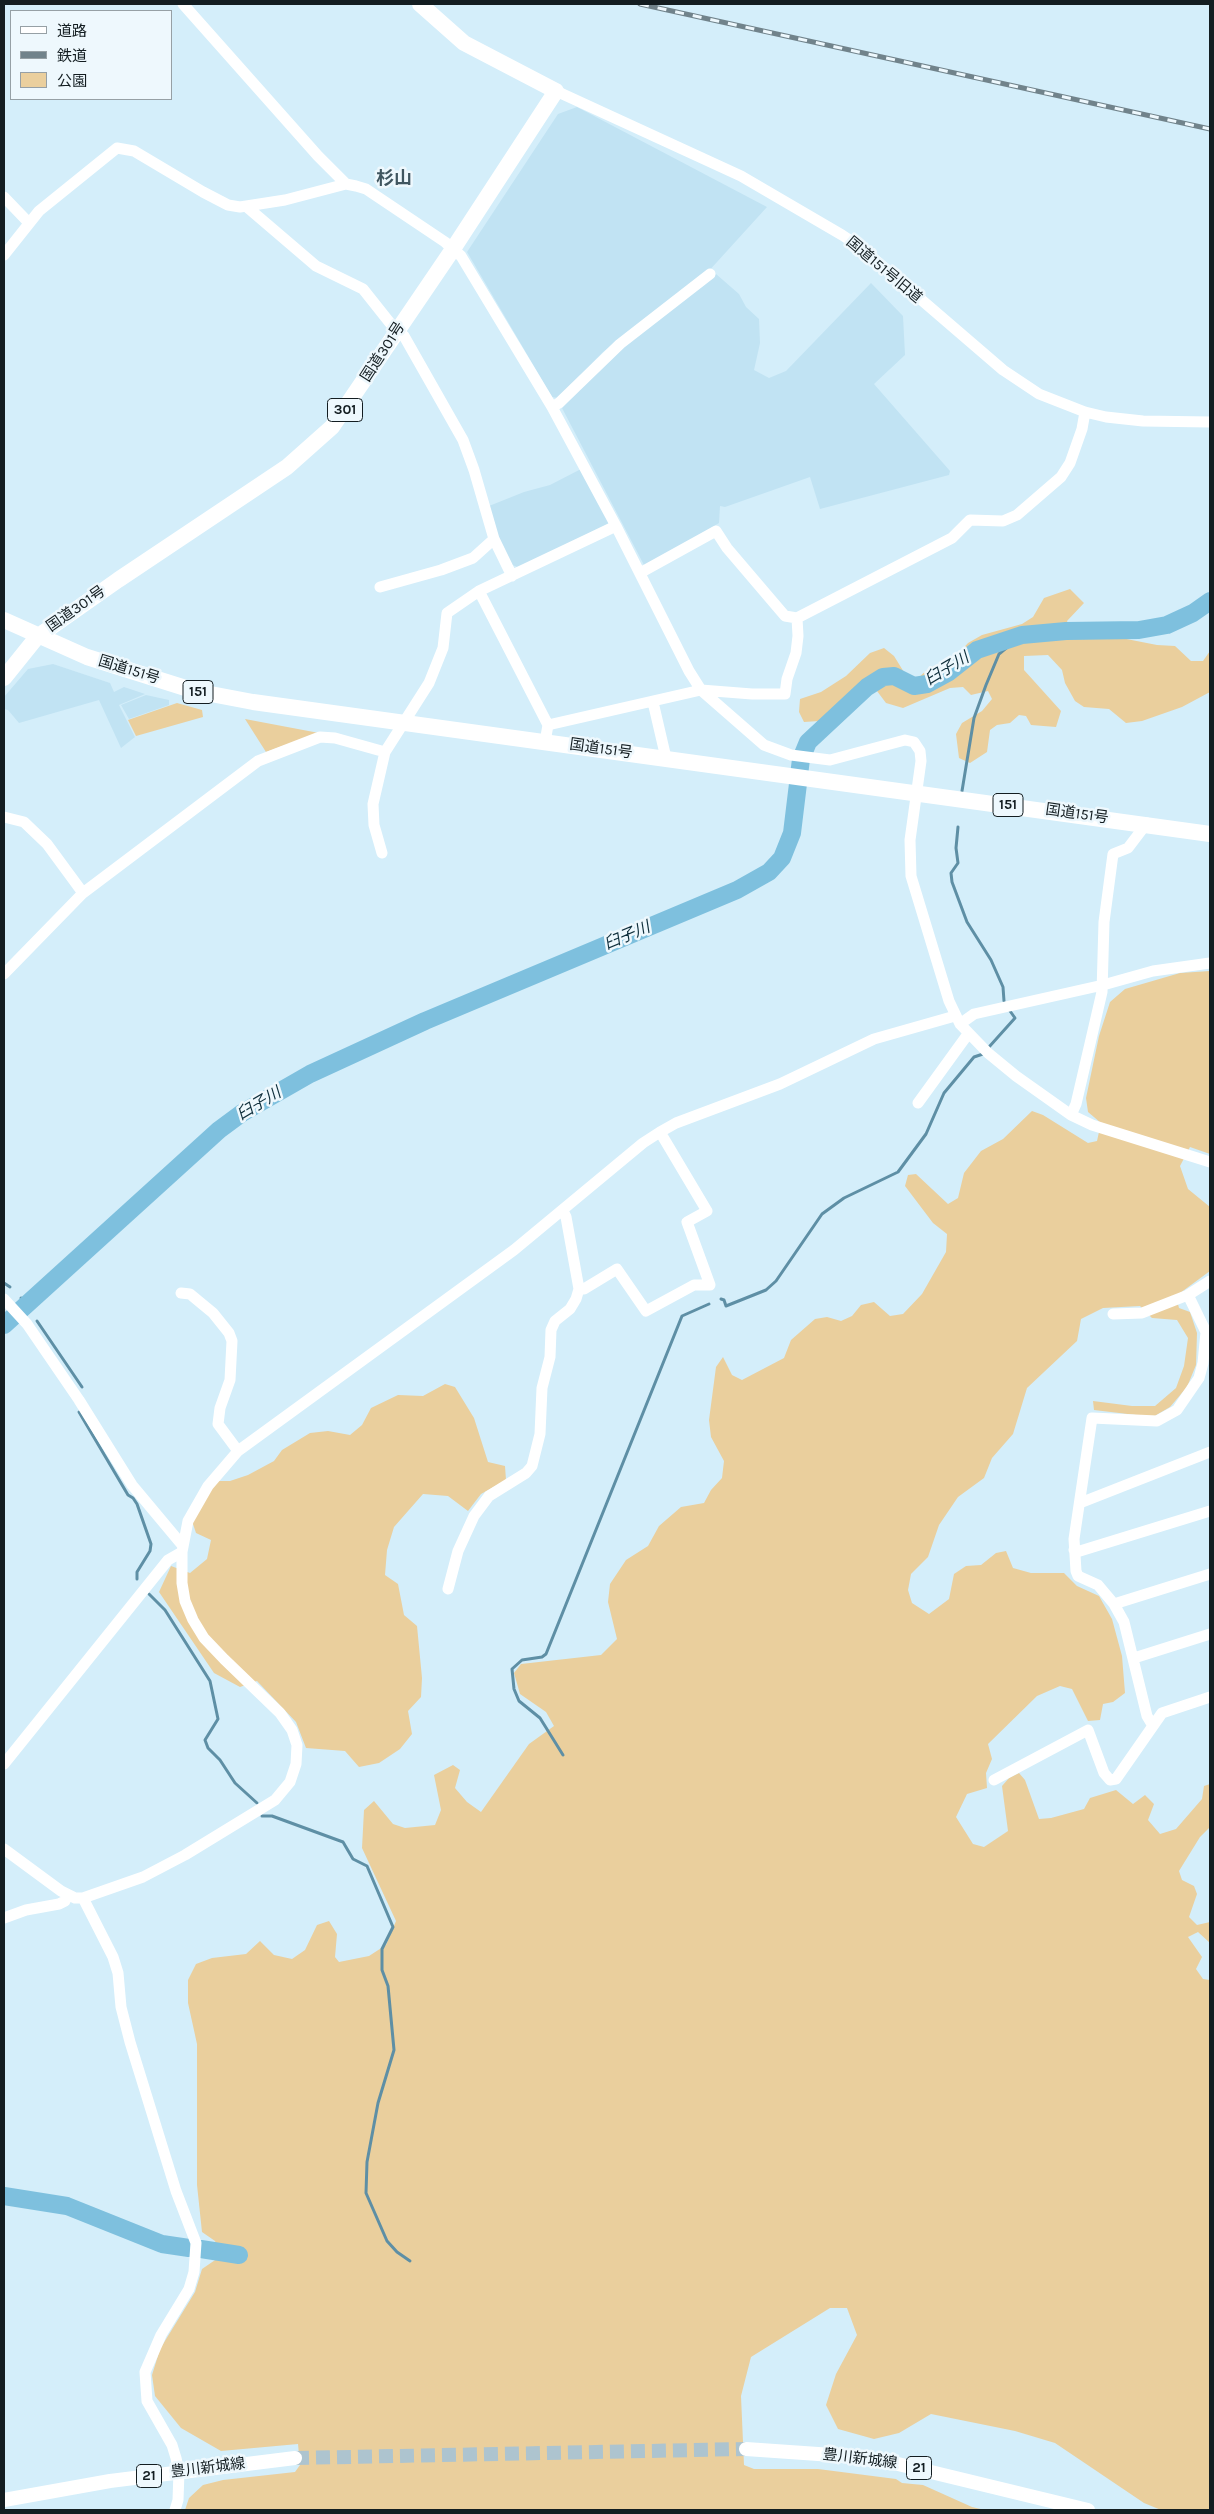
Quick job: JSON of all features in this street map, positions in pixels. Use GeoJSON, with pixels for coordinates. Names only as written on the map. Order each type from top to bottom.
{"type":"FeatureCollection","features":[{"type":"Feature","properties":{"kind":"highway"},"geometry":{"type":"LineString","coordinates":[[420,4],[470,47],[556,91]]}},
{"type":"Feature","properties":{"kind":"highway","name":"国道301号"},"geometry":{"type":"LineString","coordinates":[[4,678],[37,637],[118,580],[287,467],[310,448],[344,412],[398,329],[454,249],[556,91]]}},
{"type":"Feature","properties":{"kind":"highway","name":"国道151号"},"geometry":{"type":"LineString","coordinates":[[4,620],[37,637],[87,657],[195,691],[359,718],[403,722],[776,772],[1147,823],[1210,834]]}},
{"type":"Feature","properties":{"kind":"main road","name":"豊川新城線"},"geometry":{"type":"LineString","coordinates":[[746,2450],[847,2456],[898,2464],[1088,2510]]}},
{"type":"Feature","properties":{"kind":"main road","name":"豊川新城線"},"geometry":{"type":"LineString","coordinates":[[4,2500],[110,2480],[295,2458]]}},
{"type":"Feature","properties":{"kind":"street"},"geometry":{"type":"LineString","coordinates":[[183,4],[318,156],[346,184]]}},
{"type":"Feature","properties":{"kind":"street","name":"国道151号旧道"},"geometry":{"type":"LineString","coordinates":[[556,91],[734,173],[814,217],[860,247],[1023,386],[1060,403],[1106,417],[1143,421],[1210,422]]}},
{"type":"Feature","properties":{"kind":"street"},"geometry":{"type":"LineString","coordinates":[[4,256],[40,211],[117,148],[134,151],[228,205],[247,207],[285,200],[346,184],[366,189],[454,249],[461,256],[552,407],[616,526],[689,671],[701,690],[758,740],[791,755],[818,760],[844,757],[905,740],[914,742],[920,751],[921,761],[910,840],[910,876],[957,1020],[968,1034],[1016,1076],[1071,1115],[1092,1125],[1210,1162]]}},
{"type":"Feature","properties":{"kind":"street"},"geometry":{"type":"LineString","coordinates":[[4,197],[20,216],[29,223]]}},
{"type":"Feature","properties":{"kind":"street"},"geometry":{"type":"LineString","coordinates":[[247,207],[316,266],[362,289],[390,323],[398,329],[463,440],[474,470],[494,539],[512,576]]}},
{"type":"Feature","properties":{"kind":"street"},"geometry":{"type":"LineString","coordinates":[[552,407],[559,403],[620,344],[710,274]]}},
{"type":"Feature","properties":{"kind":"street"},"geometry":{"type":"LineString","coordinates":[[640,573],[716,531],[727,548],[778,609],[785,616],[797,618],[952,538],[970,520],[1003,521],[1017,515],[1061,477],[1070,463],[1082,428],[1085,412]]}},
{"type":"Feature","properties":{"kind":"street"},"geometry":{"type":"LineString","coordinates":[[382,853],[374,825],[373,804],[385,752],[429,683],[443,648],[447,613],[479,591],[616,526]]}},
{"type":"Feature","properties":{"kind":"street"},"geometry":{"type":"LineString","coordinates":[[380,587],[441,570],[473,558],[494,539]]}},
{"type":"Feature","properties":{"kind":"street"},"geometry":{"type":"LineString","coordinates":[[479,591],[548,725],[545,742]]}},
{"type":"Feature","properties":{"kind":"street"},"geometry":{"type":"LineString","coordinates":[[548,725],[701,690],[752,694],[785,694],[787,679],[796,653],[798,636],[797,618]]}},
{"type":"Feature","properties":{"kind":"street"},"geometry":{"type":"LineString","coordinates":[[653,702],[666,758]]}},
{"type":"Feature","properties":{"kind":"street"},"geometry":{"type":"LineString","coordinates":[[4,974],[83,893],[258,762],[320,737],[335,738],[385,752]]}},
{"type":"Feature","properties":{"kind":"street"},"geometry":{"type":"LineString","coordinates":[[4,817],[24,822],[47,844],[83,893]]}},
{"type":"Feature","properties":{"kind":"street"},"geometry":{"type":"LineString","coordinates":[[1071,1115],[1076,1104],[1103,985],[1104,922],[1113,854],[1128,848],[1147,823]]}},
{"type":"Feature","properties":{"kind":"street"},"geometry":{"type":"LineString","coordinates":[[4,1850],[67,1895],[83,1898],[143,1877],[185,1855],[275,1800],[290,1782],[296,1764],[297,1745],[292,1730],[280,1712],[204,1638],[193,1620],[185,1601],[182,1583],[182,1549],[188,1521],[208,1486],[238,1451],[434,1310],[563,1211],[643,1143],[676,1123],[780,1084],[874,1039],[1103,985],[1152,970],[1210,963]]}},
{"type":"Feature","properties":{"kind":"street"},"geometry":{"type":"LineString","coordinates":[[918,1103],[968,1034]]}},
{"type":"Feature","properties":{"kind":"street"},"geometry":{"type":"LineString","coordinates":[[579,1289],[584,1289],[617,1269],[646,1310],[694,1284],[710,1284],[687,1222],[706,1210],[660,1132]]}},
{"type":"Feature","properties":{"kind":"street"},"geometry":{"type":"LineString","coordinates":[[448,1589],[458,1551],[474,1516],[489,1496],[526,1473],[532,1466],[540,1434],[542,1388],[550,1357],[551,1330],[555,1321],[570,1309],[579,1289],[566,1217],[563,1211]]}},
{"type":"Feature","properties":{"kind":"street"},"geometry":{"type":"LineString","coordinates":[[1113,1314],[1142,1313],[1188,1295],[1210,1282]]}},
{"type":"Feature","properties":{"kind":"street"},"geometry":{"type":"LineString","coordinates":[[181,1293],[190,1294],[213,1313],[229,1333],[232,1341],[230,1380],[220,1408],[218,1424],[238,1451]]}},
{"type":"Feature","properties":{"kind":"street"},"geometry":{"type":"LineString","coordinates":[[1154,1726],[1147,1716],[1128,1633],[1114,1604],[1095,1582],[1078,1576],[1074,1550],[1092,1418],[1157,1421],[1178,1410],[1199,1378],[1208,1332],[1188,1295]]}},
{"type":"Feature","properties":{"kind":"street"},"geometry":{"type":"LineString","coordinates":[[6,1301],[23,1320],[79,1400],[132,1485],[182,1549]]}},
{"type":"Feature","properties":{"kind":"street"},"geometry":{"type":"LineString","coordinates":[[1080,1502],[1210,1452]]}},
{"type":"Feature","properties":{"kind":"street"},"geometry":{"type":"LineString","coordinates":[[1074,1550],[1080,1551],[1210,1511]]}},
{"type":"Feature","properties":{"kind":"street"},"geometry":{"type":"LineString","coordinates":[[4,1764],[168,1560],[182,1549]]}},
{"type":"Feature","properties":{"kind":"street"},"geometry":{"type":"LineString","coordinates":[[1114,1604],[1210,1574]]}},
{"type":"Feature","properties":{"kind":"street"},"geometry":{"type":"LineString","coordinates":[[1134,1658],[1210,1634]]}},
{"type":"Feature","properties":{"kind":"street"},"geometry":{"type":"LineString","coordinates":[[994,1780],[1088,1730],[1104,1773],[1110,1780],[1116,1779],[1162,1713],[1210,1697]]}},
{"type":"Feature","properties":{"kind":"street"},"geometry":{"type":"LineString","coordinates":[[4,1918],[26,1910],[59,1904],[65,1901],[67,1895]]}},
{"type":"Feature","properties":{"kind":"street"},"geometry":{"type":"LineString","coordinates":[[83,1898],[116,1965],[121,2008],[130,2042],[176,2191],[196,2242],[194,2272],[189,2288],[161,2335],[145,2372],[147,2401],[172,2445],[179,2472],[175,2510]]}},
{"type":"Feature","properties":{"kind":"shaded area"},"geometry":{"type":"Polygon","coordinates":[[[577,107],[767,207],[707,273],[603,352],[558,398],[552,397],[467,252],[558,114],[577,107]]]}},
{"type":"Feature","properties":{"kind":"shaded area"},"geometry":{"type":"Polygon","coordinates":[[[716,274],[739,294],[746,307],[759,319],[760,343],[754,370],[769,378],[786,371],[871,283],[903,316],[905,355],[874,384],[950,471],[949,475],[820,509],[810,477],[725,507],[720,506],[719,523],[649,566],[644,565],[562,408],[626,341],[716,274]]]}},
{"type":"Feature","properties":{"kind":"shaded area"},"geometry":{"type":"Polygon","coordinates":[[[581,469],[609,523],[520,568],[510,564],[497,535],[489,506],[524,492],[550,485],[581,469]]]}},
{"type":"Feature","properties":{"kind":"shaded area"},"geometry":{"type":"Polygon","coordinates":[[[53,664],[110,683],[114,692],[124,687],[145,694],[119,705],[135,737],[121,748],[99,700],[19,723],[8,710],[4,709],[4,697],[28,669],[53,664]]]}},
{"type":"Feature","properties":{"kind":"shaded area"},"geometry":{"type":"Polygon","coordinates":[[[146,695],[169,700],[169,705],[129,719],[121,705],[146,695]]]}},
{"type":"Feature","properties":{"kind":"green space"},"geometry":{"type":"Polygon","coordinates":[[[1070,589],[1084,603],[1067,621],[1073,634],[1101,634],[1157,645],[1175,646],[1191,661],[1203,661],[1210,651],[1210,692],[1182,707],[1142,721],[1126,723],[1109,709],[1084,707],[1075,701],[1065,683],[1062,670],[1048,655],[1024,656],[1024,670],[1061,711],[1056,727],[1031,725],[1026,716],[1019,715],[1010,723],[997,725],[990,730],[987,752],[970,763],[959,758],[956,734],[962,723],[982,711],[992,699],[988,691],[971,695],[963,687],[950,688],[903,708],[886,703],[877,691],[863,685],[819,721],[804,722],[799,712],[800,699],[821,692],[846,676],[870,653],[884,648],[894,656],[907,677],[917,679],[929,668],[954,658],[968,643],[982,635],[1022,624],[1033,617],[1044,598],[1070,589]]]}},
{"type":"Feature","properties":{"kind":"green space"},"geometry":{"type":"Polygon","coordinates":[[[177,703],[202,710],[203,717],[136,736],[128,720],[177,703]]]}},
{"type":"Feature","properties":{"kind":"green space"},"geometry":{"type":"Polygon","coordinates":[[[245,719],[319,733],[266,752],[245,719]]]}},
{"type":"Feature","properties":{"kind":"green space"},"geometry":{"type":"Polygon","coordinates":[[[1210,971],[1210,1154],[1190,1147],[1180,1166],[1188,1189],[1210,1207],[1210,1271],[1176,1296],[1179,1308],[1190,1312],[1197,1333],[1196,1365],[1187,1387],[1170,1407],[1153,1417],[1094,1410],[1093,1401],[1132,1406],[1155,1406],[1176,1388],[1184,1366],[1188,1338],[1177,1320],[1152,1318],[1140,1306],[1103,1308],[1081,1319],[1077,1341],[1027,1388],[1013,1434],[992,1458],[984,1478],[958,1497],[939,1525],[928,1557],[911,1574],[908,1590],[912,1603],[929,1614],[949,1599],[954,1574],[966,1566],[981,1565],[996,1553],[1006,1551],[1013,1568],[1031,1573],[1064,1573],[1077,1586],[1099,1596],[1112,1619],[1122,1656],[1125,1693],[1113,1702],[1103,1704],[1100,1720],[1088,1721],[1072,1689],[1060,1686],[1037,1696],[988,1744],[992,1759],[986,1773],[987,1788],[967,1794],[956,1817],[973,1844],[984,1847],[1008,1831],[1002,1786],[1009,1778],[1019,1773],[1025,1780],[1039,1819],[1051,1818],[1084,1809],[1090,1798],[1116,1790],[1133,1804],[1145,1795],[1154,1804],[1148,1820],[1160,1834],[1176,1829],[1202,1799],[1204,1786],[1210,1784],[1210,1827],[1200,1837],[1179,1871],[1182,1880],[1194,1886],[1197,1894],[1189,1917],[1197,1925],[1210,1922],[1210,1943],[1198,1932],[1188,1937],[1202,1957],[1196,1969],[1203,1979],[1210,1980],[1210,2510],[1161,2510],[1144,2503],[1055,2443],[1015,2431],[931,2414],[899,2433],[874,2439],[838,2429],[826,2405],[836,2374],[857,2335],[847,2308],[830,2308],[751,2357],[741,2396],[744,2465],[754,2469],[818,2469],[896,2479],[902,2483],[923,2485],[972,2507],[985,2510],[185,2510],[189,2498],[203,2485],[223,2480],[295,2472],[300,2465],[298,2444],[221,2451],[181,2428],[155,2396],[152,2375],[160,2349],[195,2292],[202,2269],[221,2256],[215,2241],[202,2232],[197,2185],[197,2044],[188,2003],[188,1980],[196,1964],[212,1958],[246,1954],[260,1941],[274,1955],[292,1959],[305,1950],[317,1925],[329,1921],[337,1934],[335,1957],[339,1962],[369,1956],[386,1945],[396,1921],[362,1848],[364,1810],[374,1801],[393,1824],[405,1828],[435,1825],[441,1810],[434,1775],[453,1765],[460,1770],[455,1788],[467,1802],[481,1812],[529,1744],[554,1726],[546,1712],[520,1694],[514,1673],[521,1664],[601,1655],[617,1639],[608,1602],[610,1584],[626,1560],[648,1546],[659,1526],[681,1507],[704,1503],[711,1490],[722,1478],[724,1461],[711,1437],[709,1420],[716,1367],[723,1357],[732,1375],[742,1380],[784,1358],[791,1340],[815,1319],[827,1317],[841,1321],[852,1316],[861,1305],[874,1302],[890,1316],[903,1314],[922,1294],[946,1252],[947,1234],[933,1223],[905,1186],[908,1175],[916,1174],[948,1204],[958,1198],[964,1173],[981,1151],[1003,1139],[1032,1111],[1043,1115],[1088,1143],[1097,1141],[1101,1123],[1088,1112],[1086,1098],[1099,1036],[1110,1002],[1125,989],[1180,973],[1210,971]]]}},
{"type":"Feature","properties":{"kind":"green space"},"geometry":{"type":"Polygon","coordinates":[[[445,1384],[455,1387],[474,1418],[488,1462],[505,1466],[506,1480],[481,1494],[468,1511],[448,1496],[423,1494],[394,1527],[387,1550],[385,1575],[398,1584],[404,1615],[417,1626],[422,1678],[421,1697],[408,1711],[412,1734],[400,1749],[379,1763],[359,1767],[345,1751],[306,1748],[296,1722],[257,1681],[240,1687],[214,1673],[159,1592],[171,1566],[190,1573],[207,1559],[211,1540],[196,1533],[192,1521],[214,1481],[230,1481],[248,1475],[274,1461],[282,1450],[310,1433],[328,1431],[350,1435],[362,1425],[371,1408],[398,1395],[423,1396],[445,1384]]]}},
{"type":"Feature","properties":{"kind":"waterway","name":"臼子川"},"geometry":{"type":"LineString","coordinates":[[4,1325],[219,1130],[242,1113],[310,1074],[425,1021],[737,890],[769,872],[782,858],[792,833],[801,759],[808,742],[867,687],[883,677],[894,676],[914,686],[927,684],[949,672],[977,650],[1022,635],[1066,631],[1139,630],[1167,625],[1193,613],[1210,601]]}},
{"type":"Feature","properties":{"kind":"waterway"},"geometry":{"type":"LineString","coordinates":[[962,791],[974,718],[986,685],[999,654],[1022,635]]}},
{"type":"Feature","properties":{"kind":"waterway"},"geometry":{"type":"LineString","coordinates":[[958,827],[956,848],[958,863],[951,873],[952,882],[967,922],[991,960],[1003,987],[1004,1001]]}},
{"type":"Feature","properties":{"kind":"waterway"},"geometry":{"type":"LineString","coordinates":[[989,1047],[1015,1018],[1010,1011]]}},
{"type":"Feature","properties":{"kind":"waterway"},"geometry":{"type":"LineString","coordinates":[[721,1299],[724,1300],[726,1306],[766,1290],[776,1281],[822,1214],[844,1198],[898,1172],[926,1134],[944,1093],[974,1057],[983,1054]]}},
{"type":"Feature","properties":{"kind":"waterway"},"geometry":{"type":"LineString","coordinates":[[4,1283],[10,1287]]}},
{"type":"Feature","properties":{"kind":"waterway","name":"臼子川"},"geometry":{"type":"LineString","coordinates":[[21,1298],[29,1312]]}},
{"type":"Feature","properties":{"kind":"waterway"},"geometry":{"type":"LineString","coordinates":[[563,1755],[540,1718],[519,1701],[514,1689],[512,1669],[522,1660],[542,1657],[546,1654],[682,1316],[709,1304]]}},
{"type":"Feature","properties":{"kind":"waterway"},"geometry":{"type":"LineString","coordinates":[[37,1321],[82,1387]]}},
{"type":"Feature","properties":{"kind":"waterway"},"geometry":{"type":"LineString","coordinates":[[79,1412],[128,1495],[137,1504],[151,1544],[150,1551],[137,1572],[137,1579]]}},
{"type":"Feature","properties":{"kind":"waterway"},"geometry":{"type":"LineString","coordinates":[[149,1594],[165,1610],[210,1681],[218,1719],[205,1740],[208,1748],[220,1760],[235,1783],[257,1803]]}},
{"type":"Feature","properties":{"kind":"waterway"},"geometry":{"type":"LineString","coordinates":[[262,1816],[272,1816],[343,1842],[353,1859],[367,1866],[393,1927],[382,1949],[382,1970],[388,1986],[394,2050],[378,2103],[367,2162],[366,2193],[387,2241],[397,2252],[410,2261]]}},
{"type":"Feature","properties":{"kind":"waterway"},"geometry":{"type":"LineString","coordinates":[[4,2196],[67,2206],[162,2244],[189,2248]]}},
{"type":"Feature","properties":{"kind":"waterway"},"geometry":{"type":"LineString","coordinates":[[201,2249],[239,2255]]}},
{"type":"Feature","properties":{"kind":"tunnel"},"geometry":{"type":"LineString","coordinates":[[295,2458],[746,2449]]}},
{"type":"Feature","properties":{"kind":"railway"},"geometry":{"type":"LineString","coordinates":[[640,4],[1210,129]]}},
{"type":"Feature","properties":{"kind":"district","name":"杉山"},"geometry":{"type":"Point","coordinates":[394,179]}}]}
